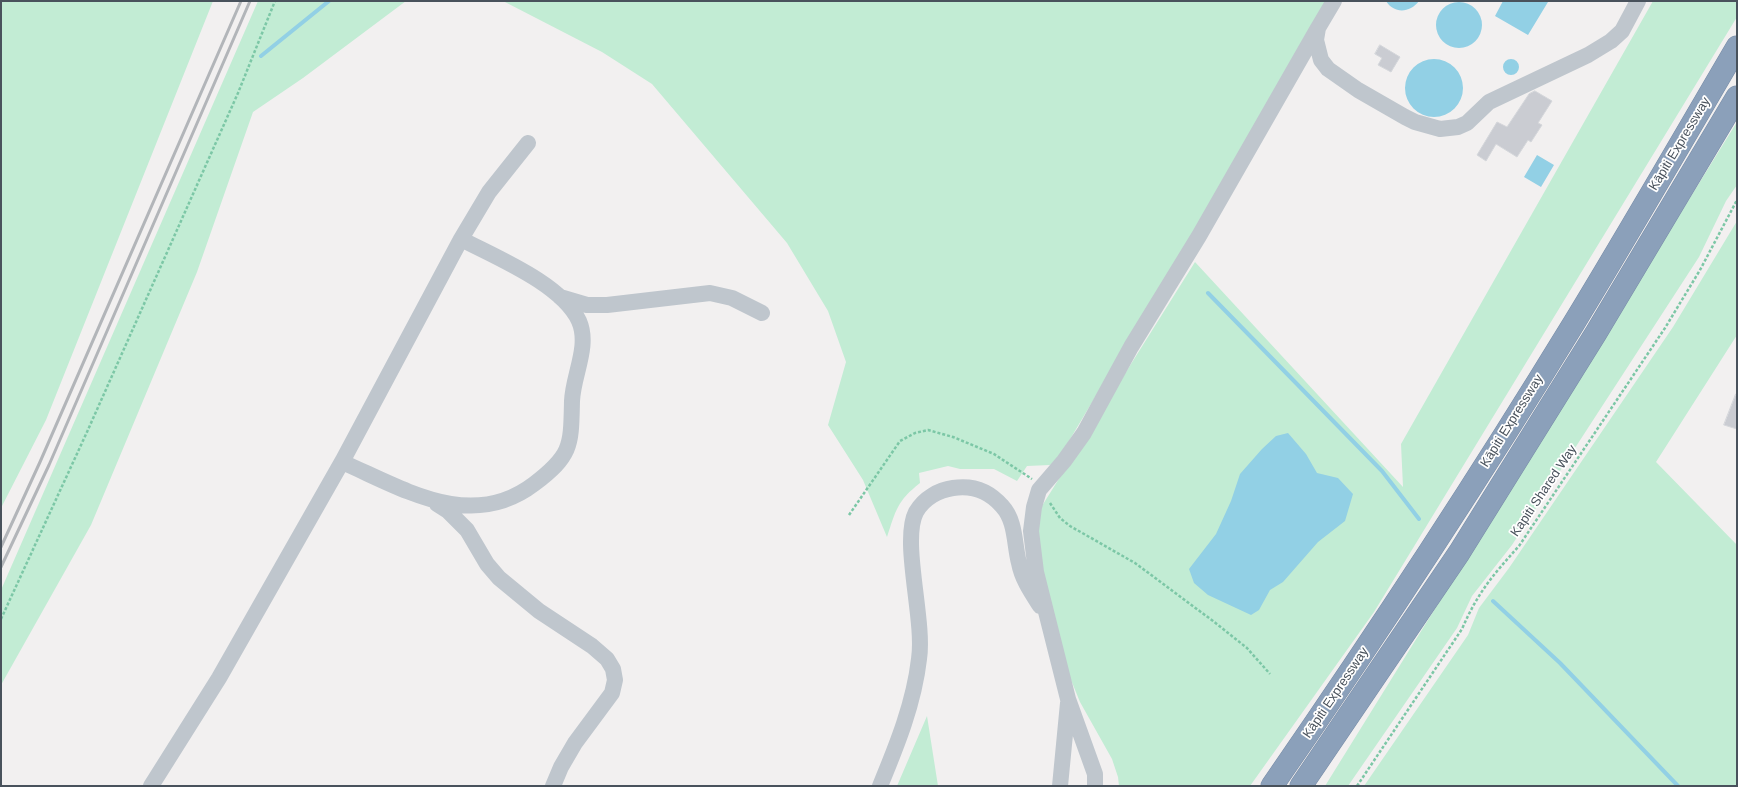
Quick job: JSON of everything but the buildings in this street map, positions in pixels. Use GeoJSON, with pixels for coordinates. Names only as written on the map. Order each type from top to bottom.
{"type":"FeatureCollection","features":[{"type":"Feature","properties":{"kind":"highway","name":"Kāpiti Expressway"},"geometry":{"type":"LineString","coordinates":[[1272,786],[1343,684],[1440,537],[1575,322],[1737,46]]}},
{"type":"Feature","properties":{"kind":"highway","name":"Kāpiti Expressway"},"geometry":{"type":"LineString","coordinates":[[1301,786],[1463,546],[1596,333],[1737,98]]}},
{"type":"Feature","properties":{"kind":"lane"},"geometry":{"type":"LineString","coordinates":[[1095,786],[1095,774],[1068,699],[1036,572],[1031,531],[1034,507],[1042,486],[1064,461],[1084,433],[1131,348],[1199,236],[1334,1]]}},
{"type":"Feature","properties":{"kind":"lane"},"geometry":{"type":"LineString","coordinates":[[1318,28],[1316,40],[1321,60],[1328,69],[1342,80],[1415,122],[1440,129],[1467,123],[1489,102],[1588,55],[1611,41],[1622,31],[1638,1]]}},
{"type":"Feature","properties":{"kind":"lane"},"geometry":{"type":"LineString","coordinates":[[151,786],[218,678],[342,462],[461,239],[489,192],[528,143]]}},
{"type":"Feature","properties":{"kind":"lane"},"geometry":{"type":"LineString","coordinates":[[430,500],[451,505],[478,506],[494,503],[513,497],[531,486],[552,470],[563,457],[571,440],[574,386],[582,349],[582,335],[579,321],[560,297],[532,276],[461,239]]}},
{"type":"Feature","properties":{"kind":"lane"},"geometry":{"type":"LineString","coordinates":[[560,297],[587,305],[606,305],[710,293],[732,298],[762,313]]}},
{"type":"Feature","properties":{"kind":"lane"},"geometry":{"type":"LineString","coordinates":[[342,462],[430,500],[448,511],[458,520],[499,578],[539,611],[592,646],[607,659],[615,680],[612,693],[575,744],[561,767],[553,786]]}},
{"type":"Feature","properties":{"kind":"lane"},"geometry":{"type":"LineString","coordinates":[[880,786],[904,725],[919,661],[919,614],[912,549],[912,532],[916,512],[922,504],[936,493],[955,488],[975,488],[993,496],[1009,515],[1014,529],[1022,575],[1047,620]]}},
{"type":"Feature","properties":{"kind":"lane"},"geometry":{"type":"LineString","coordinates":[[1060,786],[1068,699]]}},
{"type":"Feature","properties":{"kind":"path"},"geometry":{"type":"LineString","coordinates":[[1,619],[84,438],[238,93],[275,1]]}},
{"type":"Feature","properties":{"kind":"path","name":"Kapiti Shared Way"},"geometry":{"type":"LineString","coordinates":[[1357,786],[1462,629],[1474,603],[1491,577],[1519,546],[1665,328],[1700,270],[1737,200]]}},
{"type":"Feature","properties":{"kind":"path"},"geometry":{"type":"LineString","coordinates":[[849,515],[900,442],[915,433],[928,430],[953,437],[994,454],[1019,469],[1042,486],[1060,518],[1070,526],[1135,563],[1172,590],[1247,648],[1270,674]]}},
{"type":"Feature","properties":{"kind":"green space"},"geometry":{"type":"Polygon","coordinates":[[[1,1],[213,1],[46,420],[1,508],[1,1]]]}},
{"type":"Feature","properties":{"kind":"green space"},"geometry":{"type":"Polygon","coordinates":[[[258,1],[406,1],[303,78],[253,112],[197,272],[91,525],[1,685],[1,590],[258,1]]]}},
{"type":"Feature","properties":{"kind":"green space"},"geometry":{"type":"Polygon","coordinates":[[[503,1],[1331,1],[1060,456],[1050,465],[1027,466],[1017,481],[994,469],[960,469],[948,466],[919,473],[920,483],[906,495],[898,507],[887,537],[863,480],[828,425],[846,362],[828,311],[787,243],[652,84],[602,52],[503,1]]]}},
{"type":"Feature","properties":{"kind":"green space"},"geometry":{"type":"Polygon","coordinates":[[[1653,1],[1737,1],[1737,17],[1374,612],[1250,786],[1119,786],[1118,777],[1112,759],[1080,702],[1060,653],[1046,593],[1037,531],[1040,509],[1195,262],[1403,487],[1401,444],[1653,1]]]}},
{"type":"Feature","properties":{"kind":"green space"},"geometry":{"type":"Polygon","coordinates":[[[1737,122],[1737,185],[1726,201],[1699,257],[1512,545],[1472,596],[1457,628],[1348,786],[1325,786],[1737,122]]]}},
{"type":"Feature","properties":{"kind":"green space"},"geometry":{"type":"Polygon","coordinates":[[[1737,221],[1737,335],[1656,462],[1737,545],[1737,786],[1364,786],[1468,635],[1479,608],[1509,568],[1673,327],[1737,221]]]}},
{"type":"Feature","properties":{"kind":"green space"},"geometry":{"type":"Polygon","coordinates":[[[927,716],[938,786],[897,786],[927,716]]]}},
{"type":"Feature","properties":{"kind":"water"},"geometry":{"type":"Polygon","coordinates":[[[1386,1],[1419,1],[1407,10],[1398,10],[1389,5],[1386,1]]]}},
{"type":"Feature","properties":{"kind":"water"},"geometry":{"type":"Polygon","coordinates":[[[1503,1],[1548,2],[1528,35],[1495,16],[1503,1]]]}},
{"type":"Feature","properties":{"kind":"water"},"geometry":{"type":"Polygon","coordinates":[[[1464,2],[1476,8],[1481,16],[1481,34],[1476,42],[1468,47],[1454,48],[1442,42],[1437,34],[1436,20],[1442,8],[1450,3],[1464,2]]]}},
{"type":"Feature","properties":{"kind":"water"},"geometry":{"type":"Polygon","coordinates":[[[1434,59],[1445,61],[1458,72],[1461,77],[1463,88],[1461,99],[1450,112],[1445,115],[1434,117],[1423,115],[1410,104],[1407,99],[1405,88],[1407,77],[1418,64],[1423,61],[1434,59]]]}},
{"type":"Feature","properties":{"kind":"water"},"geometry":{"type":"Polygon","coordinates":[[[1508,59],[1514,59],[1519,64],[1517,73],[1514,75],[1508,75],[1503,70],[1503,64],[1508,59]]]}},
{"type":"Feature","properties":{"kind":"water"},"geometry":{"type":"Polygon","coordinates":[[[1537,155],[1554,165],[1541,187],[1524,177],[1537,155]]]}},
{"type":"Feature","properties":{"kind":"water"},"geometry":{"type":"Polygon","coordinates":[[[1288,433],[1306,454],[1317,473],[1338,478],[1353,494],[1345,521],[1318,542],[1283,582],[1270,590],[1259,610],[1251,615],[1208,595],[1194,583],[1189,569],[1216,534],[1231,501],[1240,474],[1262,449],[1276,436],[1288,433]]]}},
{"type":"Feature","properties":{"kind":"waterway"},"geometry":{"type":"LineString","coordinates":[[261,56],[329,1]]}},
{"type":"Feature","properties":{"kind":"waterway"},"geometry":{"type":"LineString","coordinates":[[1208,293],[1382,471],[1419,519]]}},
{"type":"Feature","properties":{"kind":"waterway"},"geometry":{"type":"LineString","coordinates":[[1493,601],[1560,663],[1678,786]]}},
{"type":"Feature","properties":{"kind":"railway"},"geometry":{"type":"LineString","coordinates":[[1,547],[40,462],[241,1]]}},
{"type":"Feature","properties":{"kind":"railway"},"geometry":{"type":"LineString","coordinates":[[1,567],[49,465],[250,1]]}}]}
